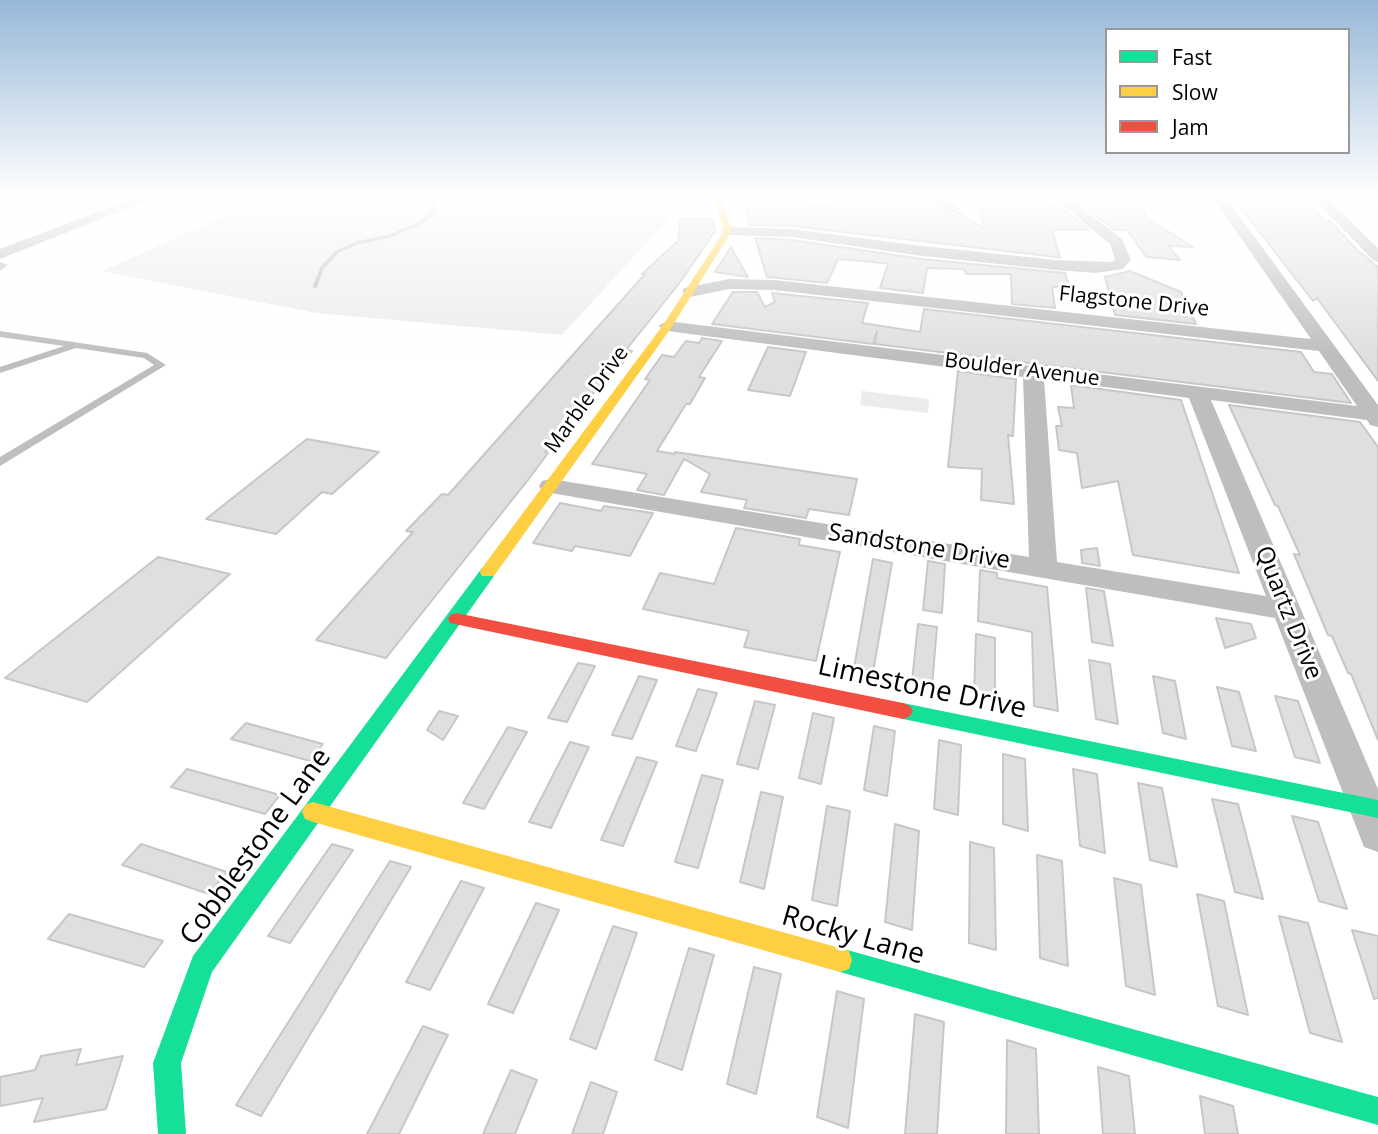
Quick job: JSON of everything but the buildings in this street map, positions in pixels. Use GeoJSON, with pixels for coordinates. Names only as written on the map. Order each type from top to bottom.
{"type":"FeatureCollection","features":[{"type":"Feature","properties":{"kind":"street","name":"Marble Drive"},"geometry":{"type":"LineString","coordinates":[[456,619],[667,326],[716,251]]}},
{"type":"Feature","properties":{"kind":"street"},"geometry":{"type":"LineString","coordinates":[[921,251],[1056,265],[1117,266],[1123,260],[1120,251]]}},
{"type":"Feature","properties":{"kind":"street"},"geometry":{"type":"LineString","coordinates":[[1256,251],[1323,346],[1377,416]]}},
{"type":"Feature","properties":{"kind":"street","name":"Flagstone Drive"},"geometry":{"type":"LineString","coordinates":[[690,292],[729,284],[774,285],[1323,346]]}},
{"type":"Feature","properties":{"kind":"street","name":"Boulder Avenue"},"geometry":{"type":"LineString","coordinates":[[667,326],[1377,416]]}},
{"type":"Feature","properties":{"kind":"street"},"geometry":{"type":"LineString","coordinates":[[1033,371],[1043,568]]}},
{"type":"Feature","properties":{"kind":"street","name":"Quartz Drive"},"geometry":{"type":"LineString","coordinates":[[1197,392],[1286,610],[1372,808],[1378,834]]}},
{"type":"Feature","properties":{"kind":"street","name":"Sandstone Drive"},"geometry":{"type":"LineString","coordinates":[[551,486],[1286,610]]}},
{"type":"Feature","properties":{"kind":"street","name":"Limestone Drive"},"geometry":{"type":"LineString","coordinates":[[456,619],[1372,808]]}},
{"type":"Feature","properties":{"kind":"street","name":"Cobblestone Lane"},"geometry":{"type":"LineString","coordinates":[[172,1134],[167,1063],[202,965],[456,619]]}},
{"type":"Feature","properties":{"kind":"street","name":"Rocky Lane"},"geometry":{"type":"LineString","coordinates":[[313,812],[1378,1111]]}},
{"type":"Feature","properties":{"kind":"lane"},"geometry":{"type":"LineString","coordinates":[[0,334],[147,356],[161,365],[0,462]]}},
{"type":"Feature","properties":{"kind":"lane"},"geometry":{"type":"LineString","coordinates":[[0,370],[76,345]]}},
{"type":"Feature","properties":{"kind":"shaded area"},"geometry":{"type":"Polygon","coordinates":[[[147,251],[639,251],[562,335],[316,313],[102,271],[147,251]]]}},
{"type":"Feature","properties":{"kind":"shaded area"},"geometry":{"type":"Polygon","coordinates":[[[862,391],[929,399],[928,413],[860,405],[862,391]]]}},
{"type":"Feature","properties":{"kind":"waterway"},"geometry":{"type":"LineString","coordinates":[[317,281],[322,268],[339,251]]}},
{"type":"Feature","properties":{"kind":"waterway"},"geometry":{"type":"LineString","coordinates":[[315,286],[318,279]]}},
{"type":"Feature","properties":{"kind":"traffic: fast"},"geometry":{"type":"LineString","coordinates":[[172,1134],[167,1063],[202,965],[488,572]]}},
{"type":"Feature","properties":{"kind":"traffic: fast"},"geometry":{"type":"LineString","coordinates":[[903,711],[1378,809]]}},
{"type":"Feature","properties":{"kind":"traffic: fast"},"geometry":{"type":"LineString","coordinates":[[840,960],[1378,1111]]}},
{"type":"Feature","properties":{"kind":"traffic: slow"},"geometry":{"type":"LineString","coordinates":[[488,572],[667,326],[715,251]]}},
{"type":"Feature","properties":{"kind":"traffic: slow"},"geometry":{"type":"LineString","coordinates":[[313,812],[840,960]]}},
{"type":"Feature","properties":{"kind":"traffic: jam"},"geometry":{"type":"LineString","coordinates":[[456,619],[903,711]]}}]}
